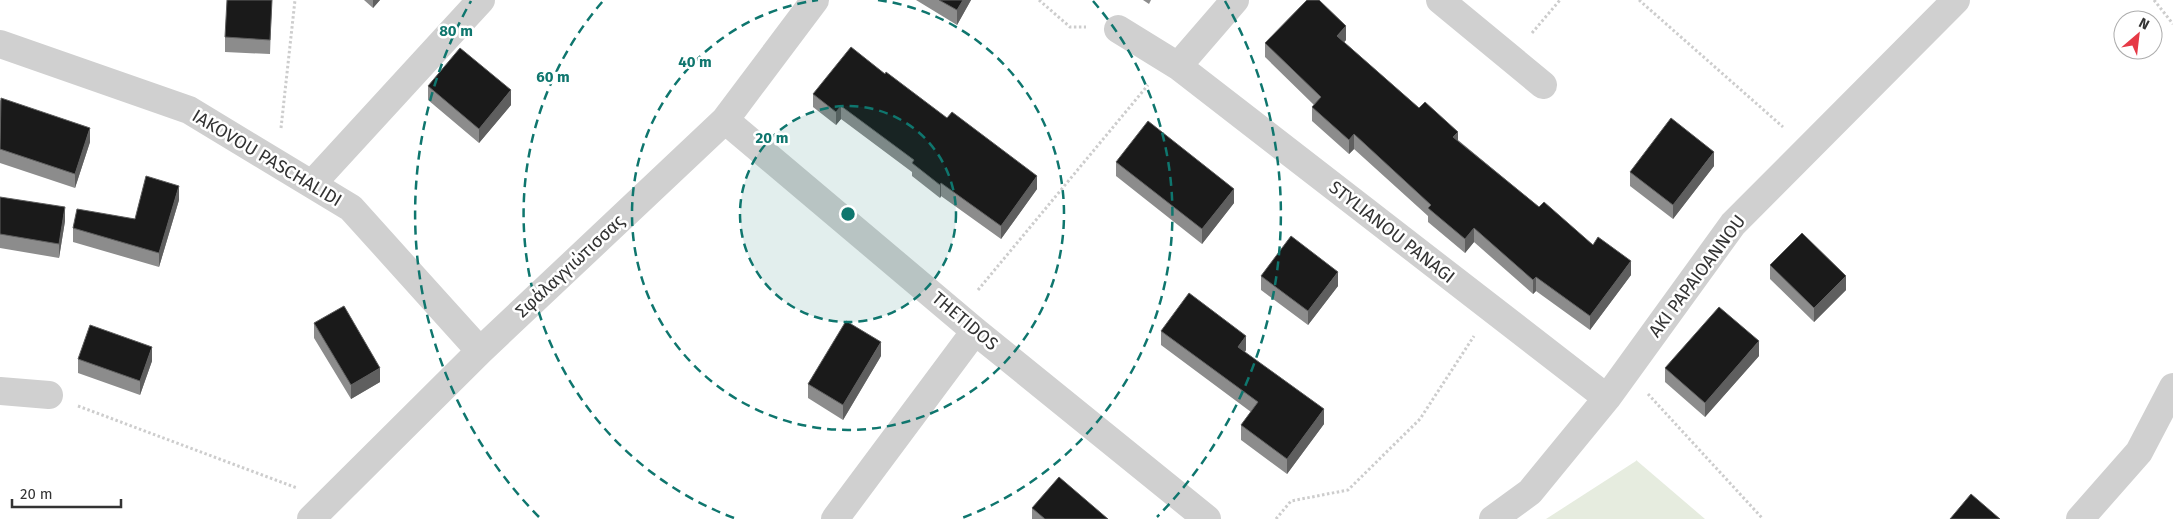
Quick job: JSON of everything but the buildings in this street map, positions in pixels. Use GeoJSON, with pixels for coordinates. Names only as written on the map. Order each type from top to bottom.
{"type":"FeatureCollection","features":[{"type":"Feature","properties":{"kind":"street"},"geometry":{"type":"LineString","coordinates":[[312,184],[481,0]]}},
{"type":"Feature","properties":{"kind":"street","name":"Σφάλαγγιώτισσας"},"geometry":{"type":"LineString","coordinates":[[311,519],[480,351],[725,120],[815,0]]}},
{"type":"Feature","properties":{"kind":"street"},"geometry":{"type":"LineString","coordinates":[[1173,63],[1235,0]]}},
{"type":"Feature","properties":{"kind":"street"},"geometry":{"type":"LineString","coordinates":[[1440,0],[1543,85]]}},
{"type":"Feature","properties":{"kind":"street","name":"AKI PAPAIOANNOU"},"geometry":{"type":"LineString","coordinates":[[1493,519],[1530,492],[1627,371],[1733,224],[1956,0]]}},
{"type":"Feature","properties":{"kind":"street","name":"STYLIANOU PANAGI"},"geometry":{"type":"LineString","coordinates":[[1118,29],[1173,63],[1606,398]]}},
{"type":"Feature","properties":{"kind":"street","name":"IAKOVOU PASCHALIDI"},"geometry":{"type":"LineString","coordinates":[[0,44],[189,110],[351,208],[480,351]]}},
{"type":"Feature","properties":{"kind":"street","name":"THETIDOS"},"geometry":{"type":"LineString","coordinates":[[725,120],[966,323],[1207,519]]}},
{"type":"Feature","properties":{"kind":"street"},"geometry":{"type":"LineString","coordinates":[[835,519],[966,323]]}},
{"type":"Feature","properties":{"kind":"street"},"geometry":{"type":"LineString","coordinates":[[2080,519],[2139,452],[2173,387]]}},
{"type":"Feature","properties":{"kind":"street"},"geometry":{"type":"LineString","coordinates":[[0,391],[49,395]]}},
{"type":"Feature","properties":{"kind":"path"},"geometry":{"type":"LineString","coordinates":[[277,163],[296,0]]}},
{"type":"Feature","properties":{"kind":"path"},"geometry":{"type":"LineString","coordinates":[[1039,0],[1070,27],[1118,29]]}},
{"type":"Feature","properties":{"kind":"path"},"geometry":{"type":"LineString","coordinates":[[1510,58],[1560,0]]}},
{"type":"Feature","properties":{"kind":"path"},"geometry":{"type":"LineString","coordinates":[[1639,0],[1808,149]]}},
{"type":"Feature","properties":{"kind":"path"},"geometry":{"type":"LineString","coordinates":[[2154,0],[2173,24]]}},
{"type":"Feature","properties":{"kind":"path"},"geometry":{"type":"LineString","coordinates":[[966,323],[1173,63]]}},
{"type":"Feature","properties":{"kind":"path"},"geometry":{"type":"LineString","coordinates":[[1276,519],[1291,501],[1348,490],[1420,419],[1466,350],[1490,308]]}},
{"type":"Feature","properties":{"kind":"path"},"geometry":{"type":"LineString","coordinates":[[1627,371],[1763,519]]}},
{"type":"Feature","properties":{"kind":"path"},"geometry":{"type":"LineString","coordinates":[[49,395],[330,500]]}},
{"type":"Feature","properties":{"kind":"shaded area"},"geometry":{"type":"Polygon","coordinates":[[[1636,461],[1705,519],[1546,519],[1636,461]]]}}]}
